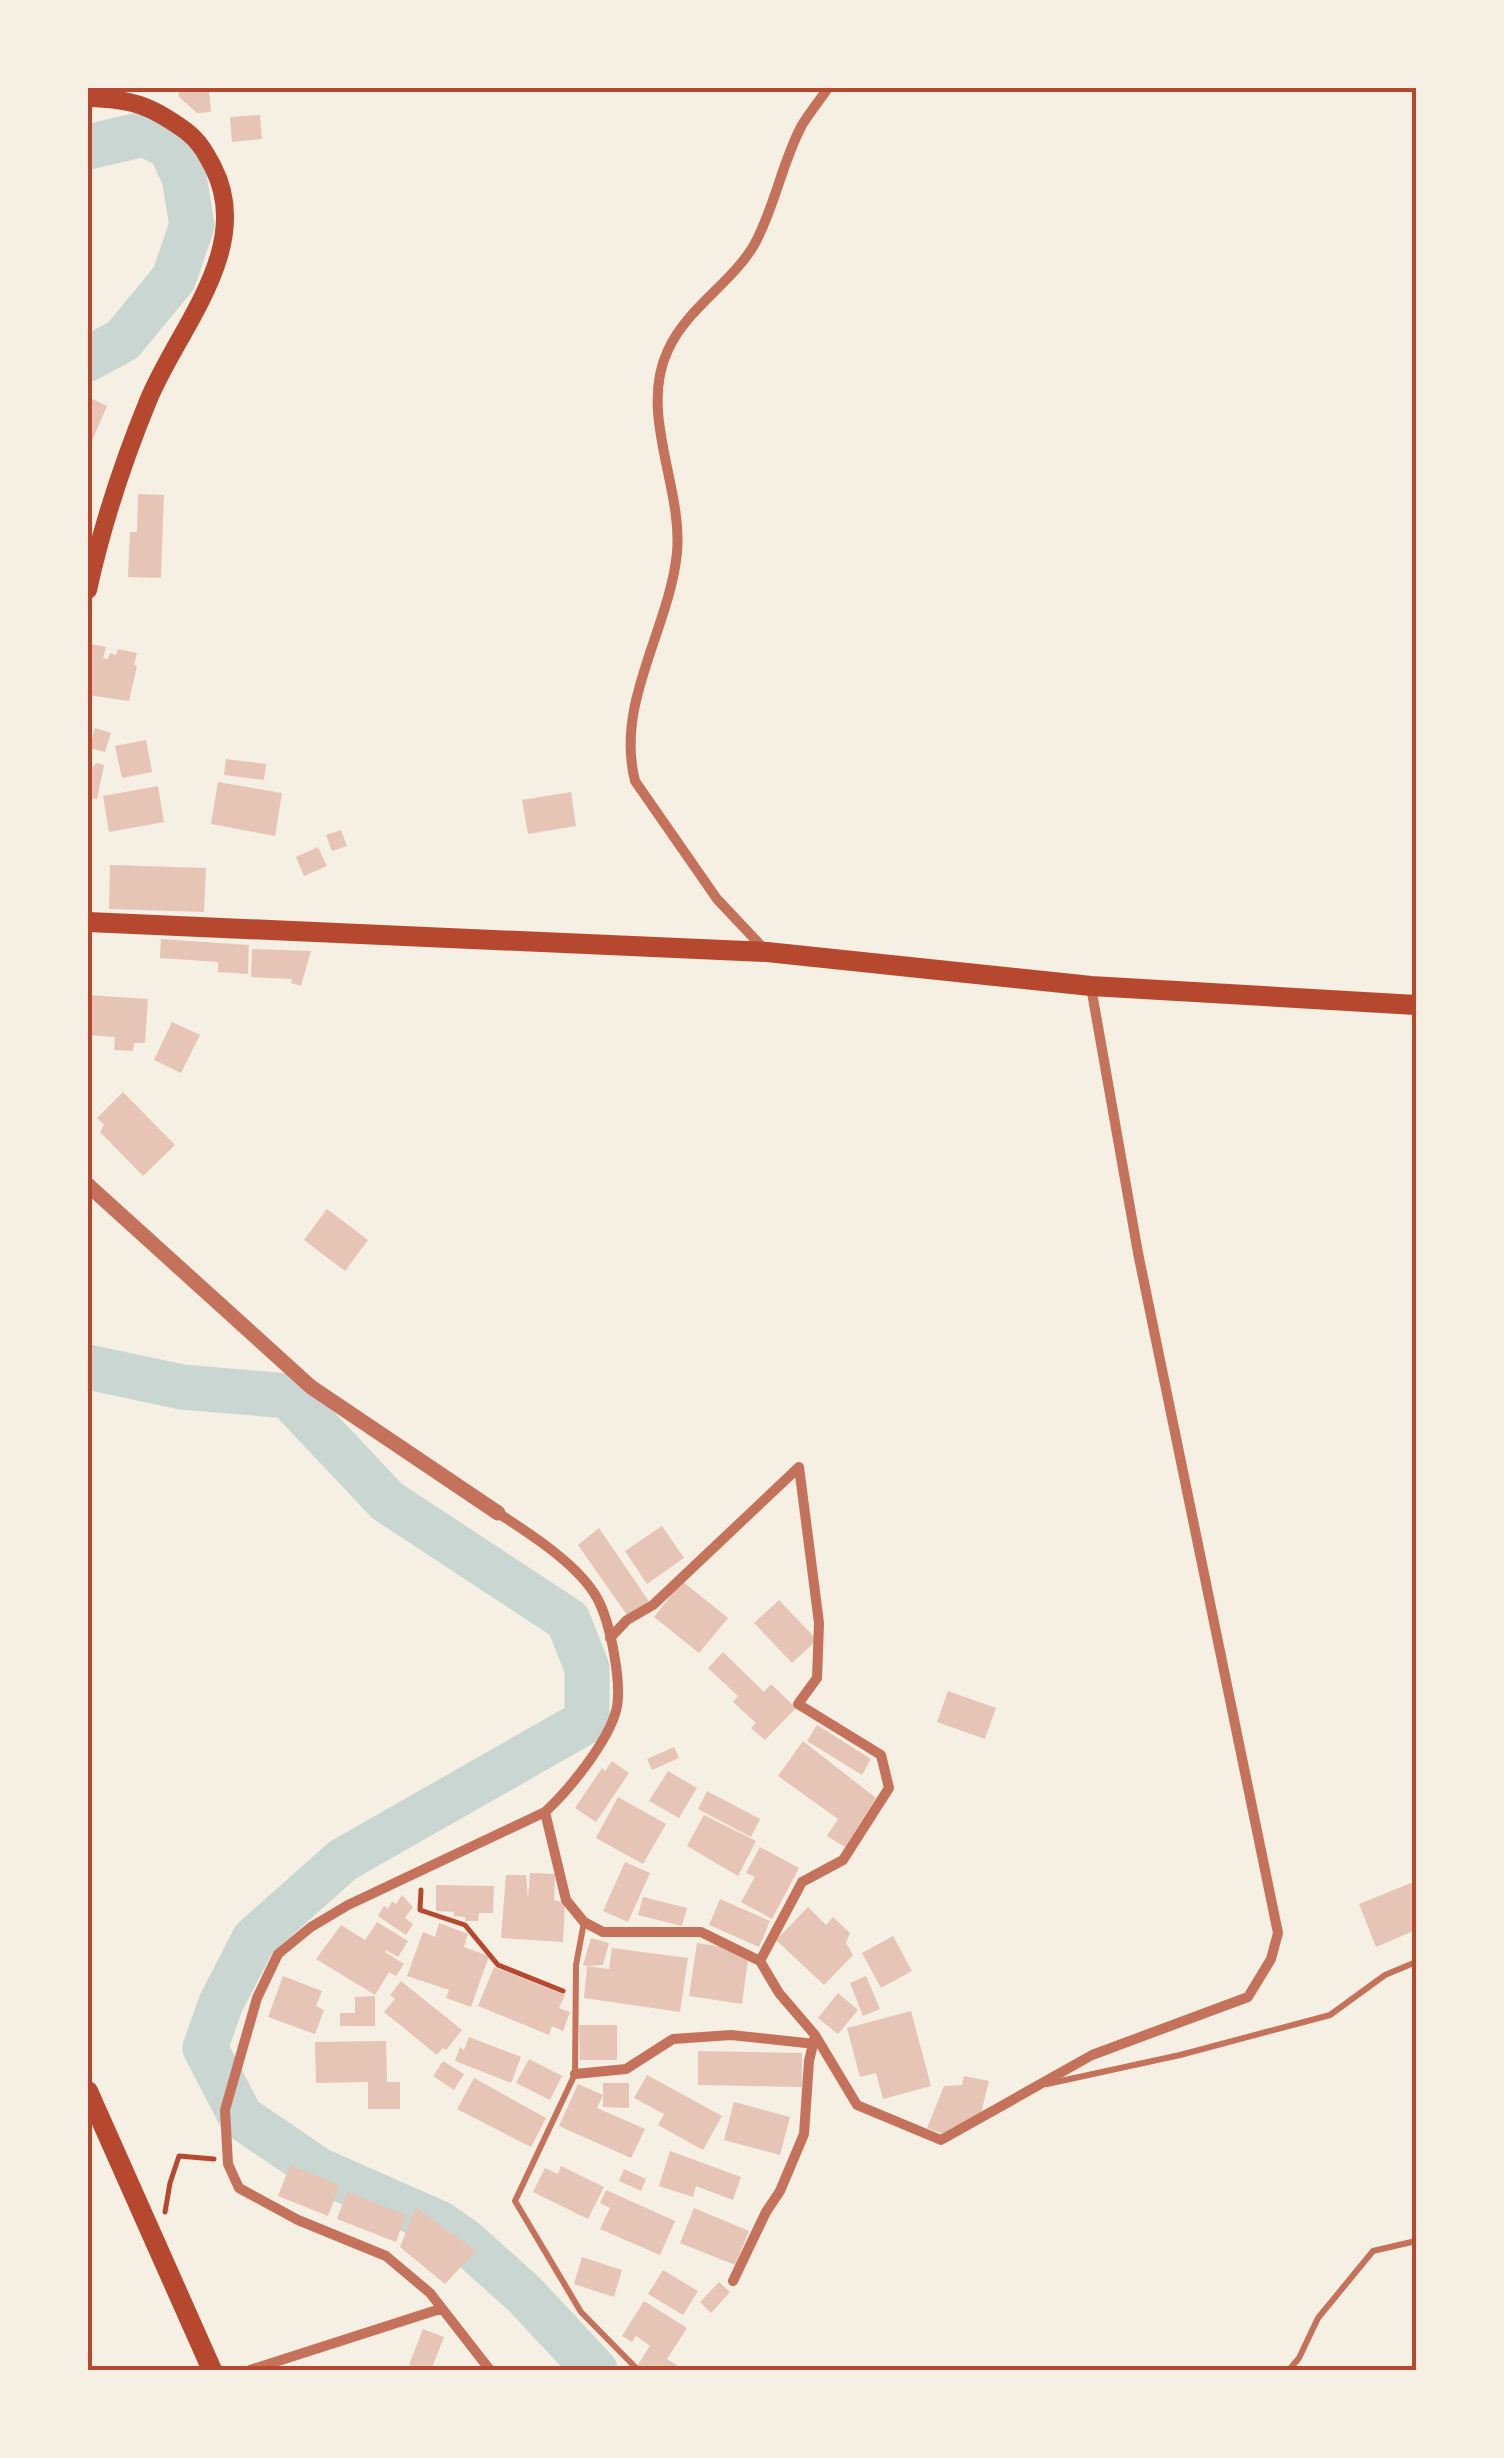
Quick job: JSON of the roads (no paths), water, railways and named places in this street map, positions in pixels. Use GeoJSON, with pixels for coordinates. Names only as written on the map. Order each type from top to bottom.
{"type":"FeatureCollection","features":[{"type":"Feature","properties":{"kind":"main road"},"geometry":{"type":"LineString","coordinates":[[88,98],[124,98],[161,113],[200,142],[220,181],[225,214],[222,246],[214,272],[148,399],[100,533],[88,590]]}},
{"type":"Feature","properties":{"kind":"main road"},"geometry":{"type":"LineString","coordinates":[[88,922],[767,952],[1091,986],[1416,1005]]}},
{"type":"Feature","properties":{"kind":"main road"},"geometry":{"type":"LineString","coordinates":[[88,2091],[212,2370]]}},
{"type":"Feature","properties":{"kind":"street"},"geometry":{"type":"LineString","coordinates":[[767,952],[717,899],[635,781],[630,761],[634,704],[658,634],[677,552],[658,389],[667,352],[686,320],[753,246],[802,125],[828,88]]}},
{"type":"Feature","properties":{"kind":"street"},"geometry":{"type":"LineString","coordinates":[[545,1812],[566,1900],[584,1922],[602,1932],[701,1932],[760,1960],[778,1993],[815,2039],[857,2105],[940,2140],[1092,2055],[1248,1997],[1272,1959],[1278,1932],[1138,1252],[1091,986]]}},
{"type":"Feature","properties":{"kind":"street"},"geometry":{"type":"LineString","coordinates":[[88,1185],[311,1387],[550,1548],[596,1597],[610,1638],[615,1654],[616,1710],[590,1759],[564,1794],[545,1812],[348,1905],[311,1927],[278,1954],[257,1998],[225,2110],[229,2160],[240,2188],[298,2220],[386,2256],[430,2293],[490,2370]]}},
{"type":"Feature","properties":{"kind":"street"},"geometry":{"type":"LineString","coordinates":[[610,1638],[626,1620],[653,1605],[799,1467],[819,1624],[817,1678],[798,1704],[881,1755],[889,1788],[843,1860],[802,1882],[760,1960]]}},
{"type":"Feature","properties":{"kind":"street"},"geometry":{"type":"LineString","coordinates":[[576,2074],[626,2069],[673,2039],[731,2034],[815,2039]]}},
{"type":"Feature","properties":{"kind":"street"},"geometry":{"type":"LineString","coordinates":[[733,2281],[780,2191],[804,2134],[809,2061],[815,2039]]}},
{"type":"Feature","properties":{"kind":"street"},"geometry":{"type":"LineString","coordinates":[[250,2370],[440,2309]]}},
{"type":"Feature","properties":{"kind":"lane"},"geometry":{"type":"LineString","coordinates":[[584,1922],[576,1966],[576,2074],[515,2201],[580,2312],[638,2370]]}},
{"type":"Feature","properties":{"kind":"lane"},"geometry":{"type":"LineString","coordinates":[[1031,2088],[1180,2056],[1330,2015],[1385,1975],[1416,1962]]}},
{"type":"Feature","properties":{"kind":"lane"},"geometry":{"type":"LineString","coordinates":[[1288,2370],[1299,2358],[1318,2318],[1372,2251],[1416,2242]]}},
{"type":"Feature","properties":{"kind":"waterway"},"geometry":{"type":"LineString","coordinates":[[88,147],[144,134],[170,147],[184,177],[192,225],[174,278],[123,340],[88,359]]}},
{"type":"Feature","properties":{"kind":"waterway"},"geometry":{"type":"LineString","coordinates":[[88,1367],[182,1387],[288,1396],[387,1501],[568,1620],[587,1668],[587,1721],[343,1860],[254,1939],[221,2003],[205,2048],[241,2117],[319,2170],[439,2223],[465,2241],[524,2294],[595,2370]]}}]}
